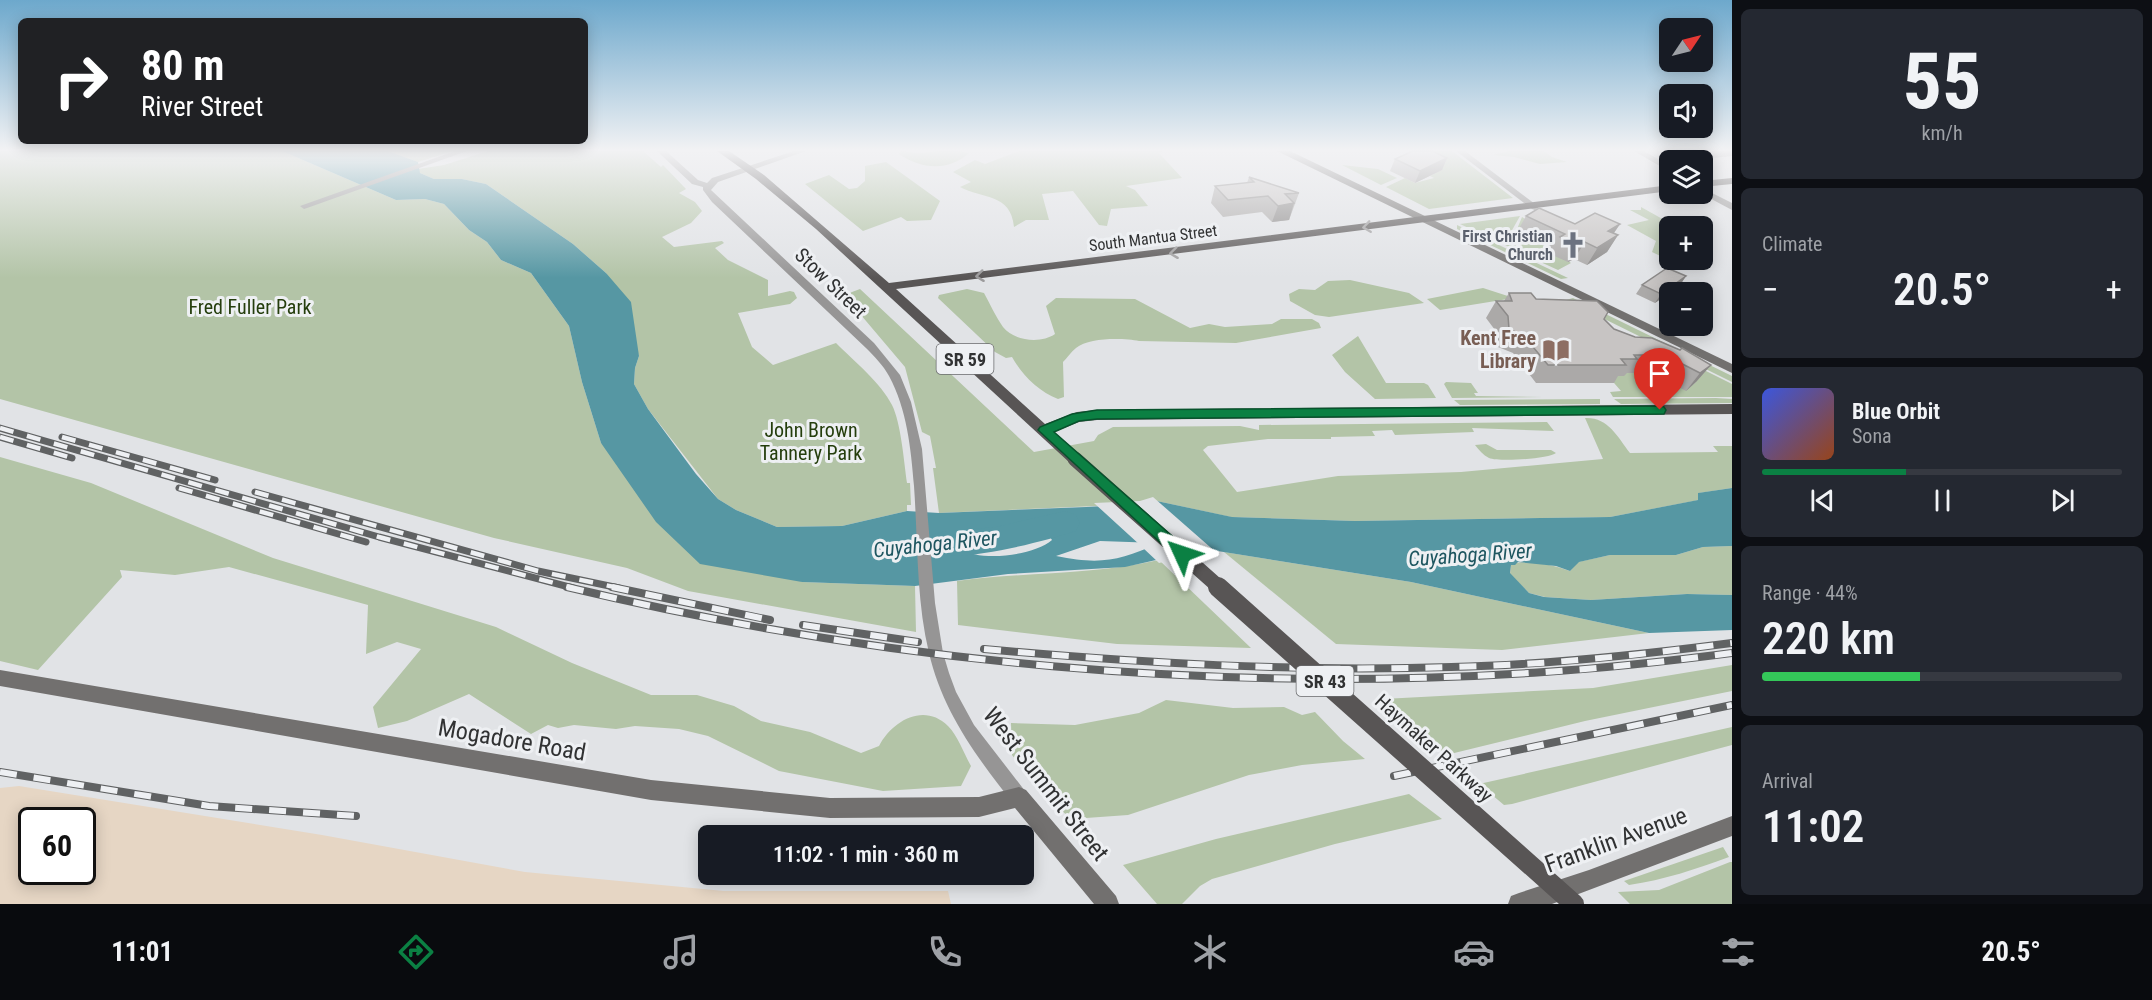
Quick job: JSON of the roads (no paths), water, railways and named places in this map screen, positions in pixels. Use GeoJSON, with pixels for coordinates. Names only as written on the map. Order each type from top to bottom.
{"type":"FeatureCollection","features":[{"type":"Feature","properties":{"kind":"main road","name":"Haymaker Parkway"},"geometry":{"type":"LineString","coordinates":[[778,193],[820,227],[1075,459],[1574,904]]}},
{"type":"Feature","properties":{"kind":"main road","name":"South Mantua Street"},"geometry":{"type":"LineString","coordinates":[[885,287],[1633,193]]}},
{"type":"Feature","properties":{"kind":"main road"},"geometry":{"type":"LineString","coordinates":[[1044,430],[1077,417],[1097,415],[1732,409]]}},
{"type":"Feature","properties":{"kind":"street"},"geometry":{"type":"LineString","coordinates":[[304,206],[342,193]]}},
{"type":"Feature","properties":{"kind":"street","name":"Stow Street"},"geometry":{"type":"LineString","coordinates":[[710,193],[789,266],[893,373],[902,391],[914,436],[921,479]]}},
{"type":"Feature","properties":{"kind":"street"},"geometry":{"type":"LineString","coordinates":[[1369,193],[1732,369]]}},
{"type":"Feature","properties":{"kind":"street"},"geometry":{"type":"LineString","coordinates":[[1516,193],[1535,207]]}},
{"type":"Feature","properties":{"kind":"street"},"geometry":{"type":"LineString","coordinates":[[1713,196],[1732,207]]}},
{"type":"Feature","properties":{"kind":"street","name":"West Summit Street"},"geometry":{"type":"LineString","coordinates":[[921,479],[927,591],[936,652],[945,682],[960,716],[982,752],[1108,904]]}},
{"type":"Feature","properties":{"kind":"street","name":"Mogadore Road"},"geometry":{"type":"LineString","coordinates":[[0,678],[651,790],[830,808],[877,809],[979,807],[1019,797]]}},
{"type":"Feature","properties":{"kind":"street","name":"Franklin Avenue"},"geometry":{"type":"LineString","coordinates":[[1519,904],[1589,881],[1732,826]]}},
{"type":"Feature","properties":{"kind":"water"},"geometry":{"type":"Polygon","coordinates":[[[380,193],[499,193],[573,244],[606,273],[631,302],[639,356],[635,368],[634,384],[648,409],[696,474],[718,499],[736,510],[777,527],[842,526],[907,511],[939,513],[1086,507],[1140,504],[1152,500],[1232,517],[1355,521],[1610,517],[1698,500],[1698,493],[1732,488],[1732,546],[1703,547],[1676,555],[1610,555],[1579,562],[1570,571],[1556,566],[1518,562],[1511,565],[1510,573],[1529,593],[1544,597],[1591,600],[1687,594],[1732,595],[1732,630],[1649,633],[1411,582],[1205,549],[1125,567],[1008,574],[915,586],[802,582],[700,564],[656,522],[601,443],[582,382],[569,326],[531,273],[501,260],[487,242],[469,230],[444,204],[425,199],[396,200],[380,193]],[[1021,531],[995,536],[960,549],[969,553],[993,556],[1020,553],[1043,546],[1052,540],[1048,534],[1021,531]],[[1100,541],[1056,556],[1097,561],[1109,560],[1132,554],[1158,543],[1100,541]]]}},
{"type":"Feature","properties":{"kind":"waterway","name":"Cuyahoga River"},"geometry":{"type":"LineString","coordinates":[[942,544],[996,539],[1065,523]]}},
{"type":"Feature","properties":{"kind":"railway"},"geometry":{"type":"LineString","coordinates":[[0,428],[379,537],[573,588]]}},
{"type":"Feature","properties":{"kind":"railway"},"geometry":{"type":"LineString","coordinates":[[0,437],[72,458]]}},
{"type":"Feature","properties":{"kind":"railway"},"geometry":{"type":"LineString","coordinates":[[62,437],[215,480]]}},
{"type":"Feature","properties":{"kind":"railway"},"geometry":{"type":"LineString","coordinates":[[179,488],[366,542]]}},
{"type":"Feature","properties":{"kind":"railway"},"geometry":{"type":"LineString","coordinates":[[255,492],[538,571],[619,588]]}},
{"type":"Feature","properties":{"kind":"railway"},"geometry":{"type":"LineString","coordinates":[[567,587],[687,613],[808,635],[930,653],[1052,666],[1175,675],[1299,679],[1421,678],[1568,670],[1732,653]]}},
{"type":"Feature","properties":{"kind":"railway"},"geometry":{"type":"LineString","coordinates":[[612,587],[770,620]]}},
{"type":"Feature","properties":{"kind":"railway"},"geometry":{"type":"LineString","coordinates":[[803,625],[918,642]]}},
{"type":"Feature","properties":{"kind":"railway"},"geometry":{"type":"LineString","coordinates":[[984,649],[1218,665],[1393,668],[1557,662],[1732,643]]}},
{"type":"Feature","properties":{"kind":"railway"},"geometry":{"type":"LineString","coordinates":[[1394,776],[1732,705]]}},
{"type":"Feature","properties":{"kind":"railway"},"geometry":{"type":"LineString","coordinates":[[0,772],[209,806],[356,816]]}},
{"type":"Feature","properties":{"kind":"place","name":"First Christian Church"},"geometry":{"type":"Point","coordinates":[1573,245]}},
{"type":"Feature","properties":{"kind":"place","name":"Kent Free Library"},"geometry":{"type":"Point","coordinates":[1556,350]}},
{"type":"Feature","properties":{"kind":"park label","name":"Fred Fuller Park"},"geometry":{"type":"Point","coordinates":[250,307]}},
{"type":"Feature","properties":{"kind":"park label","name":"John Brown Tannery Park"},"geometry":{"type":"Point","coordinates":[811,442]}}]}
